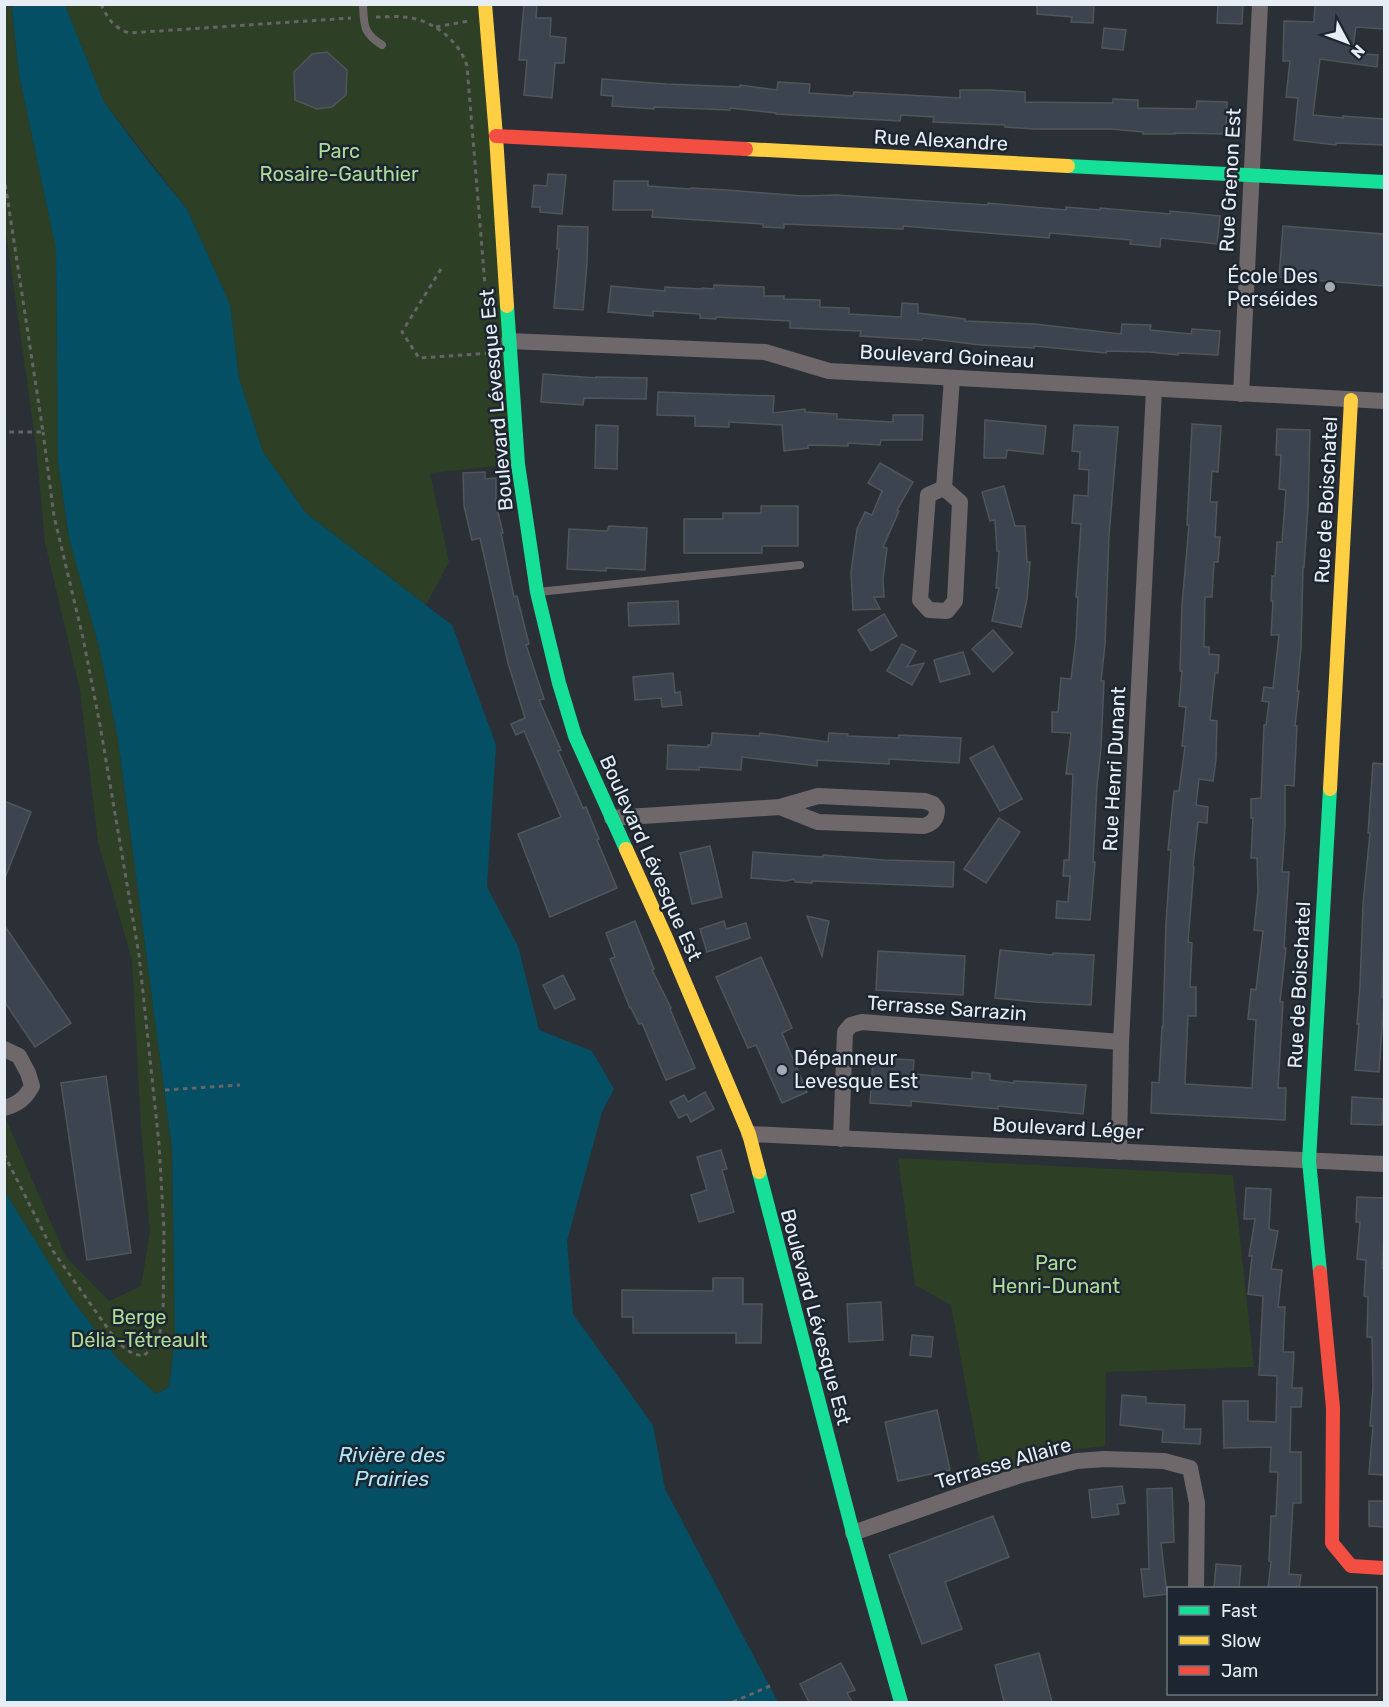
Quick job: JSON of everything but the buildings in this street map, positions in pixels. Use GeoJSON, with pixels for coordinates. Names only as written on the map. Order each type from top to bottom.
{"type":"FeatureCollection","features":[{"type":"Feature","properties":{"kind":"street","name":"Rue Grenon Est"},"geometry":{"type":"LineString","coordinates":[[1241,394],[1260,4]]}},
{"type":"Feature","properties":{"kind":"street","name":"Boulevard Lévesque Est"},"geometry":{"type":"LineString","coordinates":[[486,11],[518,464],[537,592],[559,683],[575,736],[667,940],[749,1134],[853,1533],[902,1702]]}},
{"type":"Feature","properties":{"kind":"street","name":"Rue Alexandre"},"geometry":{"type":"LineString","coordinates":[[496,136],[1384,182]]}},
{"type":"Feature","properties":{"kind":"street","name":"Boulevard Goineau"},"geometry":{"type":"LineString","coordinates":[[510,346],[765,352],[829,371],[1384,402]]}},
{"type":"Feature","properties":{"kind":"street"},"geometry":{"type":"LineString","coordinates":[[944,488],[952,378]]}},
{"type":"Feature","properties":{"kind":"street","name":"Rue Henri Dunant"},"geometry":{"type":"LineString","coordinates":[[1119,1152],[1121,1042],[1154,389]]}},
{"type":"Feature","properties":{"kind":"street","name":"Rue de Boischatel"},"geometry":{"type":"LineString","coordinates":[[1350,400],[1309,1161],[1333,1408],[1332,1543],[1351,1566],[1384,1568]]}},
{"type":"Feature","properties":{"kind":"street"},"geometry":{"type":"LineString","coordinates":[[944,488],[960,502],[955,601],[947,611],[928,610],[920,600],[928,495],[944,488]]}},
{"type":"Feature","properties":{"kind":"street"},"geometry":{"type":"LineString","coordinates":[[612,818],[780,807],[818,796],[925,801],[933,804],[937,809],[937,817],[932,824],[924,826],[818,822],[780,807]]}},
{"type":"Feature","properties":{"kind":"street","name":"Terrasse Sarrazin"},"geometry":{"type":"LineString","coordinates":[[841,1139],[845,1032],[851,1025],[862,1022],[1121,1042]]}},
{"type":"Feature","properties":{"kind":"street"},"geometry":{"type":"LineString","coordinates":[[4,1048],[19,1056],[32,1086],[26,1096],[16,1105],[4,1108]]}},
{"type":"Feature","properties":{"kind":"street","name":"Boulevard Léger"},"geometry":{"type":"LineString","coordinates":[[749,1134],[1384,1164]]}},
{"type":"Feature","properties":{"kind":"street","name":"Terrasse Allaire"},"geometry":{"type":"LineString","coordinates":[[853,1533],[984,1486],[1077,1461],[1105,1459],[1164,1461],[1190,1468],[1197,1503],[1196,1587]]}},
{"type":"Feature","properties":{"kind":"lane"},"geometry":{"type":"LineString","coordinates":[[363,4],[364,29],[373,40],[382,45]]}},
{"type":"Feature","properties":{"kind":"lane"},"geometry":{"type":"LineString","coordinates":[[537,592],[800,565]]}},
{"type":"Feature","properties":{"kind":"path"},"geometry":{"type":"LineString","coordinates":[[101,4],[109,21],[129,33],[363,17],[405,17],[434,27],[454,43],[462,53],[467,66],[486,293]]}},
{"type":"Feature","properties":{"kind":"path"},"geometry":{"type":"LineString","coordinates":[[434,27],[486,11]]}},
{"type":"Feature","properties":{"kind":"path"},"geometry":{"type":"LineString","coordinates":[[4,176],[54,516],[87,660],[139,955],[159,1144],[164,1230],[163,1319],[158,1341],[144,1356],[134,1354],[118,1342],[53,1251],[4,1154]]}},
{"type":"Feature","properties":{"kind":"path"},"geometry":{"type":"LineString","coordinates":[[441,269],[402,332],[419,358],[510,346]]}},
{"type":"Feature","properties":{"kind":"path"},"geometry":{"type":"LineString","coordinates":[[4,432],[43,432]]}},
{"type":"Feature","properties":{"kind":"path"},"geometry":{"type":"LineString","coordinates":[[165,1090],[240,1085]]}},
{"type":"Feature","properties":{"kind":"path"},"geometry":{"type":"LineString","coordinates":[[733,1702],[770,1686]]}},
{"type":"Feature","properties":{"kind":"green space","name":"Berge Délia-Tétreault"},"geometry":{"type":"Polygon","coordinates":[[[13,4],[19,74],[56,250],[58,462],[68,533],[100,651],[118,740],[172,1149],[175,1337],[169,1387],[156,1394],[116,1357],[71,1298],[5,1192],[4,1115],[66,1257],[109,1301],[141,1286],[150,1232],[141,1127],[132,960],[98,842],[80,690],[45,543],[36,445],[5,225],[4,5],[13,4]]]}},
{"type":"Feature","properties":{"kind":"green space","name":"Parc Rosaire-Gauthier"},"geometry":{"type":"Polygon","coordinates":[[[65,5],[487,5],[518,464],[430,473],[449,562],[426,605],[306,513],[263,452],[239,378],[230,304],[187,209],[104,102],[65,5]]]}},
{"type":"Feature","properties":{"kind":"green space","name":"Parc Henri-Dunant"},"geometry":{"type":"Polygon","coordinates":[[[898,1158],[1233,1175],[1254,1367],[1106,1372],[1105,1446],[1067,1450],[983,1479],[951,1305],[915,1285],[898,1158]]]}},
{"type":"Feature","properties":{"kind":"water","name":"Rivière des Prairies"},"geometry":{"type":"Polygon","coordinates":[[[13,5],[65,5],[104,102],[187,209],[230,304],[239,378],[263,452],[306,513],[452,625],[496,745],[487,887],[518,946],[539,1030],[592,1051],[614,1089],[602,1112],[567,1241],[573,1314],[653,1425],[665,1489],[778,1702],[5,1702],[5,1192],[71,1298],[116,1357],[156,1394],[169,1387],[175,1337],[172,1149],[118,740],[100,651],[69,538],[58,462],[56,250],[19,74],[13,5]]]}},
{"type":"Feature","properties":{"kind":"traffic: fast"},"geometry":{"type":"LineString","coordinates":[[1068,166],[1384,182]]}},
{"type":"Feature","properties":{"kind":"traffic: fast"},"geometry":{"type":"LineString","coordinates":[[507,306],[518,464],[537,592],[559,683],[575,736],[626,849]]}},
{"type":"Feature","properties":{"kind":"traffic: fast"},"geometry":{"type":"LineString","coordinates":[[1320,1272],[1309,1161],[1330,789]]}},
{"type":"Feature","properties":{"kind":"traffic: fast"},"geometry":{"type":"LineString","coordinates":[[759,1172],[853,1533],[901,1702]]}},
{"type":"Feature","properties":{"kind":"traffic: slow"},"geometry":{"type":"LineString","coordinates":[[485,4],[507,306]]}},
{"type":"Feature","properties":{"kind":"traffic: slow"},"geometry":{"type":"LineString","coordinates":[[746,149],[1068,166]]}},
{"type":"Feature","properties":{"kind":"traffic: slow"},"geometry":{"type":"LineString","coordinates":[[1330,789],[1351,400]]}},
{"type":"Feature","properties":{"kind":"traffic: slow"},"geometry":{"type":"LineString","coordinates":[[626,849],[749,1134],[759,1172]]}},
{"type":"Feature","properties":{"kind":"traffic: jam"},"geometry":{"type":"LineString","coordinates":[[496,136],[746,149]]}},
{"type":"Feature","properties":{"kind":"traffic: jam"},"geometry":{"type":"LineString","coordinates":[[1320,1272],[1333,1408],[1332,1543],[1351,1566],[1384,1568]]}},
{"type":"Feature","properties":{"kind":"place","name":"École Des Perséides"},"geometry":{"type":"Point","coordinates":[1330,287]}},
{"type":"Feature","properties":{"kind":"place","name":"Dépanneur Levesque Est"},"geometry":{"type":"Point","coordinates":[782,1070]}}]}
